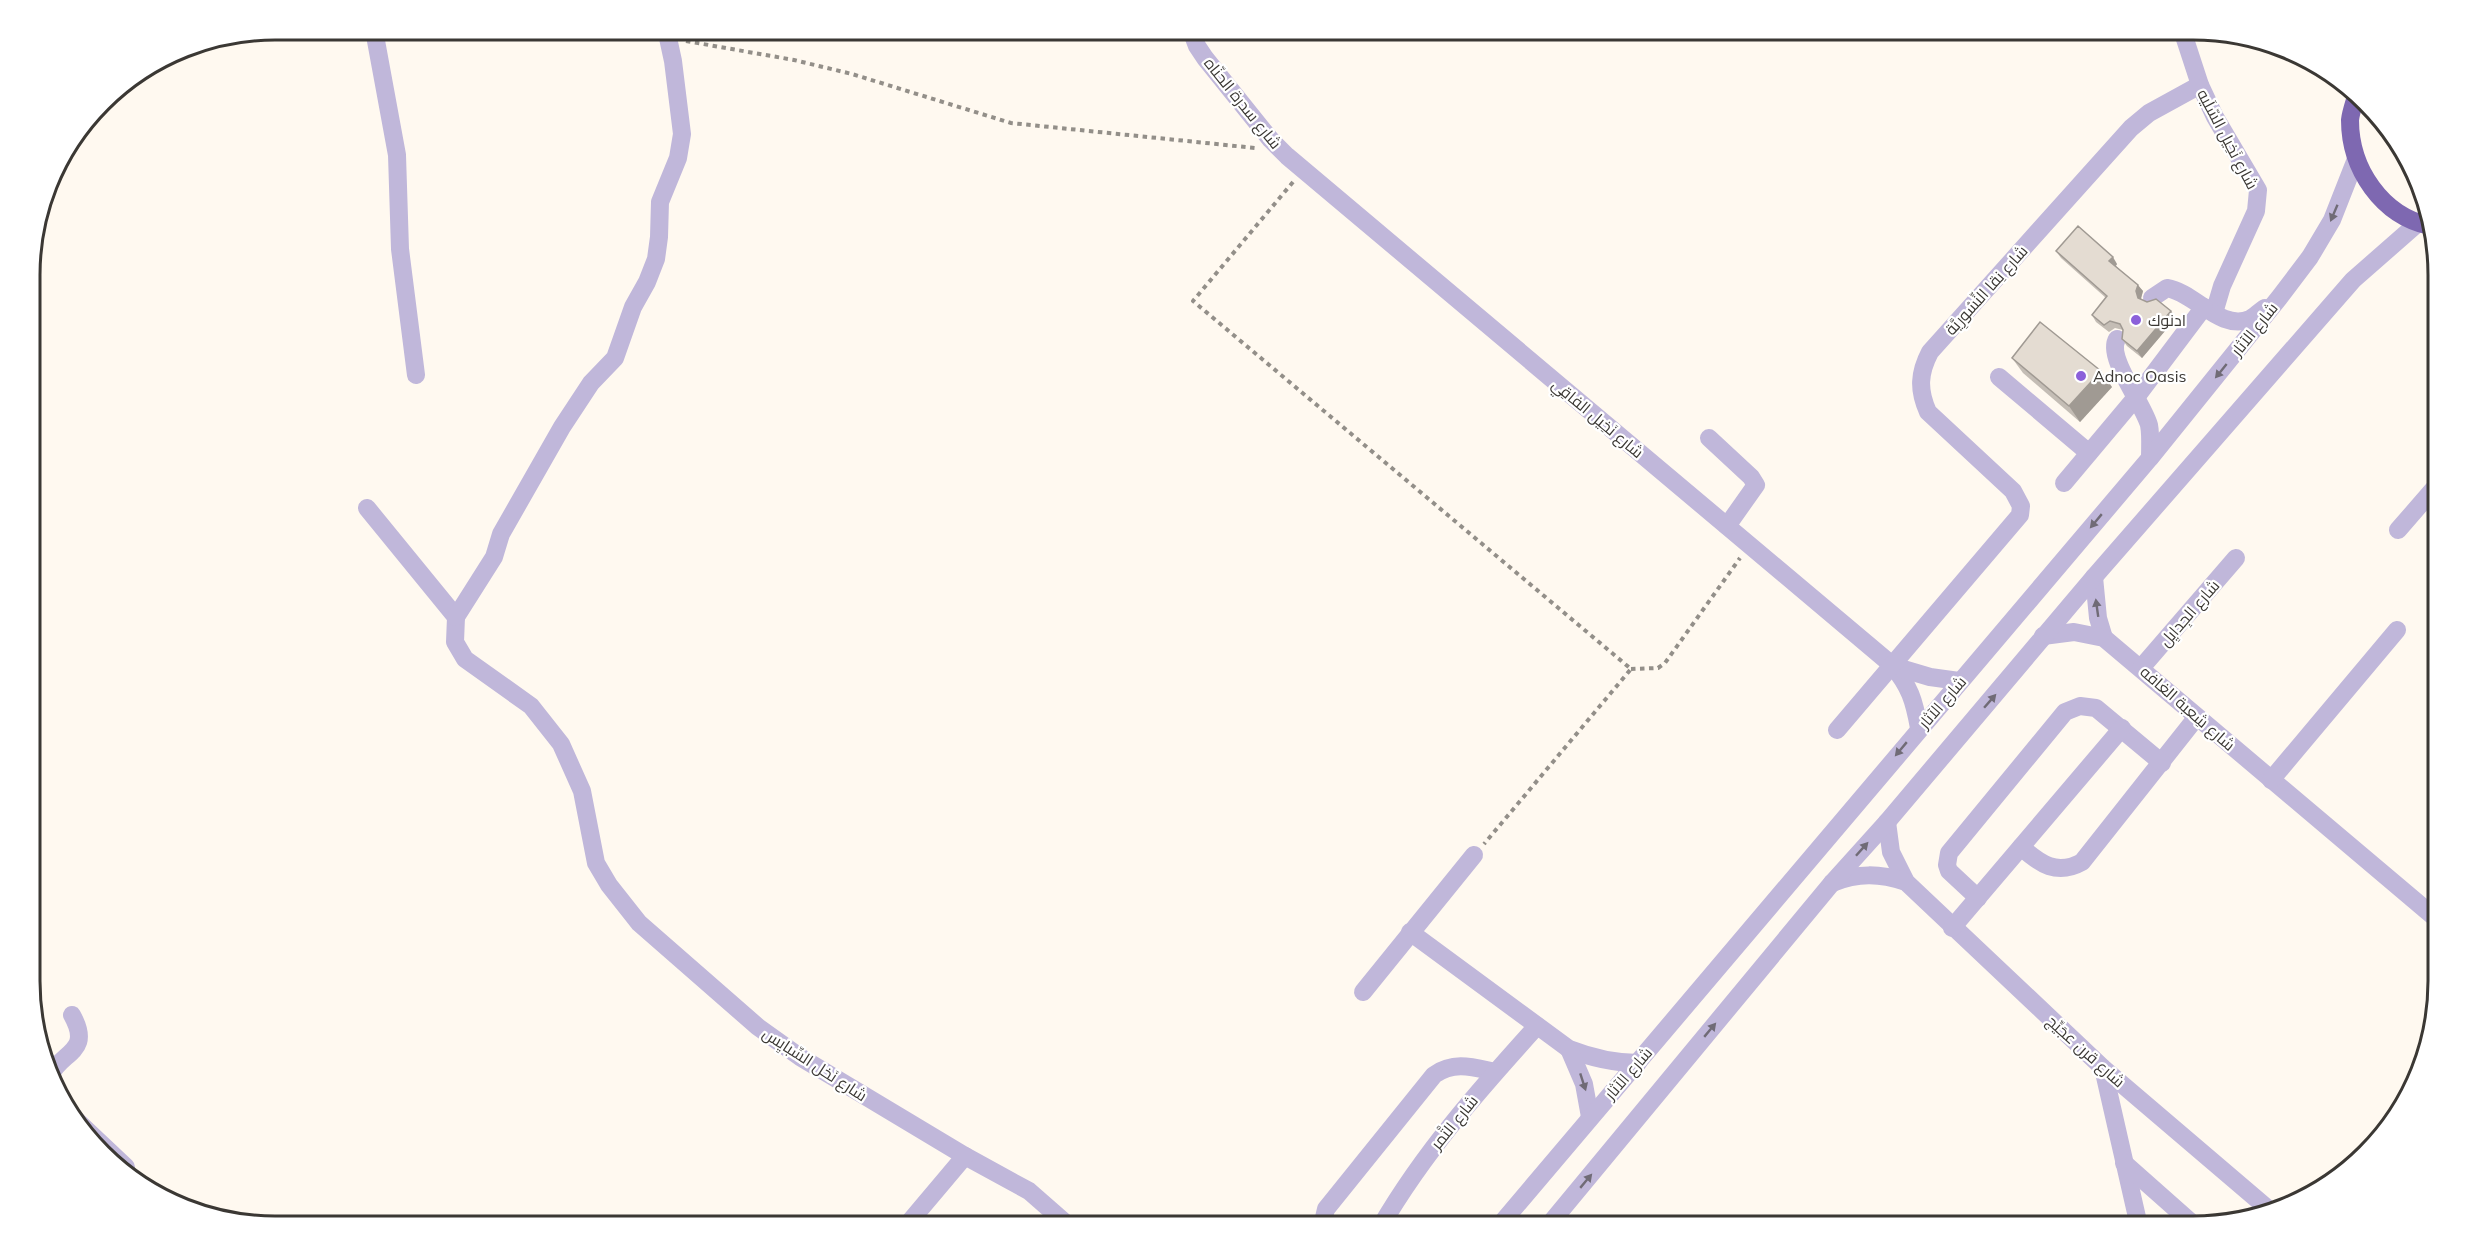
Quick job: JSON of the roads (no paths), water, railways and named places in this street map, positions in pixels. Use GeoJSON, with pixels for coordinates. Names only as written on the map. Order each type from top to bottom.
{"type":"FeatureCollection","features":[{"type":"Feature","properties":{"kind":"highway"},"geometry":{"type":"LineString","coordinates":[[2354,104],[2350,119],[2356,159],[2370,186],[2391,208],[2422,224]]}},
{"type":"Feature","properties":{"kind":"street"},"geometry":{"type":"LineString","coordinates":[[376,40],[397,155],[400,249],[416,375]]}},
{"type":"Feature","properties":{"kind":"street"},"geometry":{"type":"LineString","coordinates":[[367,508],[456,617],[494,557],[501,534],[562,427],[591,383],[615,358],[633,307],[656,259],[660,202],[678,158],[682,134],[669,40]]}},
{"type":"Feature","properties":{"kind":"street","name":"شارع سدرة الحنّاه"},"geometry":{"type":"LineString","coordinates":[[1195,40],[1205,58],[1282,151],[1303,170]]}},
{"type":"Feature","properties":{"kind":"street","name":"شارع نَخِيل السّلَيه"},"geometry":{"type":"LineString","coordinates":[[2064,483],[2209,310],[2256,211],[2258,190],[2215,117],[2200,85],[2185,40]]}},
{"type":"Feature","properties":{"kind":"street","name":"شارع نِقا النِّسُورِيَّة"},"geometry":{"type":"LineString","coordinates":[[1892,665],[2014,524],[2020,515],[2021,506],[2019,499],[1928,412],[1922,399],[1920,382],[1922,367],[1930,352],[2130,128],[2156,109],[2200,85]]}},
{"type":"Feature","properties":{"kind":"street","name":"شارع الآثار"},"geometry":{"type":"LineString","coordinates":[[1507,1216],[2150,458],[2279,298],[2310,258],[2332,220],[2356,159]]}},
{"type":"Feature","properties":{"kind":"street","name":"شارع نَخِيل الفاقِي"},"geometry":{"type":"LineString","coordinates":[[1303,170],[1892,665],[1905,680],[1914,697],[1919,728]]}},
{"type":"Feature","properties":{"kind":"street"},"geometry":{"type":"LineString","coordinates":[[1556,1216],[1832,883],[1887,822],[2043,636],[2353,280],[2423,226]]}},
{"type":"Feature","properties":{"kind":"street"},"geometry":{"type":"LineString","coordinates":[[2152,298],[2168,288],[2177,290],[2209,310],[2233,320],[2248,320],[2279,298]]}},
{"type":"Feature","properties":{"kind":"street"},"geometry":{"type":"LineString","coordinates":[[2117,339],[2114,344],[2115,357],[2137,396],[2150,428],[2150,458]]}},
{"type":"Feature","properties":{"kind":"street"},"geometry":{"type":"LineString","coordinates":[[2000,377],[2089,453]]}},
{"type":"Feature","properties":{"kind":"street"},"geometry":{"type":"LineString","coordinates":[[1708,438],[1755,481],[1756,485],[1727,526]]}},
{"type":"Feature","properties":{"kind":"street"},"geometry":{"type":"LineString","coordinates":[[2398,530],[2428,496]]}},
{"type":"Feature","properties":{"kind":"street","name":"شارع الجِدايِل"},"geometry":{"type":"LineString","coordinates":[[2141,668],[2236,558]]}},
{"type":"Feature","properties":{"kind":"street"},"geometry":{"type":"LineString","coordinates":[[2094,577],[2098,618],[2104,638]]}},
{"type":"Feature","properties":{"kind":"street","name":"شارع نَخل السِّبايِس"},"geometry":{"type":"LineString","coordinates":[[456,617],[455,642],[465,659],[531,706],[561,744],[582,791],[596,863],[609,885],[639,922],[758,1027],[800,1057],[965,1156],[1029,1191],[1058,1216]]}},
{"type":"Feature","properties":{"kind":"street"},"geometry":{"type":"LineString","coordinates":[[2271,780],[2397,630]]}},
{"type":"Feature","properties":{"kind":"street","name":"شارع شِعبة الغافه"},"geometry":{"type":"LineString","coordinates":[[2043,636],[2074,632],[2104,638],[2428,912]]}},
{"type":"Feature","properties":{"kind":"street"},"geometry":{"type":"LineString","coordinates":[[1837,730],[1892,665]]}},
{"type":"Feature","properties":{"kind":"street","name":"شارع نَخِيل الفاقِي"},"geometry":{"type":"LineString","coordinates":[[1892,665],[1930,677],[1959,681]]}},
{"type":"Feature","properties":{"kind":"street"},"geometry":{"type":"LineString","coordinates":[[1978,898],[1949,871],[1947,859],[1949,853],[2060,718],[2072,708],[2088,706],[2103,713],[2162,763]]}},
{"type":"Feature","properties":{"kind":"street"},"geometry":{"type":"LineString","coordinates":[[2021,847],[2044,866],[2054,869],[2064,870],[2082,862],[2196,718]]}},
{"type":"Feature","properties":{"kind":"street"},"geometry":{"type":"LineString","coordinates":[[1952,928],[2122,729]]}},
{"type":"Feature","properties":{"kind":"street","name":"شارع قرن عجَيِّج"},"geometry":{"type":"LineString","coordinates":[[1887,822],[1891,852],[1906,882],[1952,928],[2103,1068],[2263,1205]]}},
{"type":"Feature","properties":{"kind":"street"},"geometry":{"type":"LineString","coordinates":[[1363,992],[1474,855]]}},
{"type":"Feature","properties":{"kind":"street"},"geometry":{"type":"LineString","coordinates":[[1832,883],[1850,876],[1869,874],[1888,876],[1906,882]]}},
{"type":"Feature","properties":{"kind":"street"},"geometry":{"type":"LineString","coordinates":[[1410,932],[1569,1049],[1591,1058],[1614,1063],[1638,1063]]}},
{"type":"Feature","properties":{"kind":"street"},"geometry":{"type":"LineString","coordinates":[[57,1069],[68,1058],[79,1039],[79,1026],[72,1015]]}},
{"type":"Feature","properties":{"kind":"street","name":"شارع التَّمر"},"geometry":{"type":"LineString","coordinates":[[1387,1216],[1421,1162],[1495,1072],[1537,1026]]}},
{"type":"Feature","properties":{"kind":"street"},"geometry":{"type":"LineString","coordinates":[[1569,1049],[1584,1084],[1590,1117]]}},
{"type":"Feature","properties":{"kind":"street"},"geometry":{"type":"LineString","coordinates":[[1324,1216],[1326,1209],[1434,1075],[1453,1065],[1495,1072]]}},
{"type":"Feature","properties":{"kind":"street"},"geometry":{"type":"LineString","coordinates":[[2103,1068],[2137,1216]]}},
{"type":"Feature","properties":{"kind":"street"},"geometry":{"type":"LineString","coordinates":[[914,1216],[965,1156]]}},
{"type":"Feature","properties":{"kind":"street"},"geometry":{"type":"LineString","coordinates":[[2124,1163],[2183,1216]]}},
{"type":"Feature","properties":{"kind":"place","name":"ادنوك"},"geometry":{"type":"Point","coordinates":[2136,320]}},
{"type":"Feature","properties":{"kind":"place","name":"Adnoc Oasis"},"geometry":{"type":"Point","coordinates":[2081,376]}}]}
